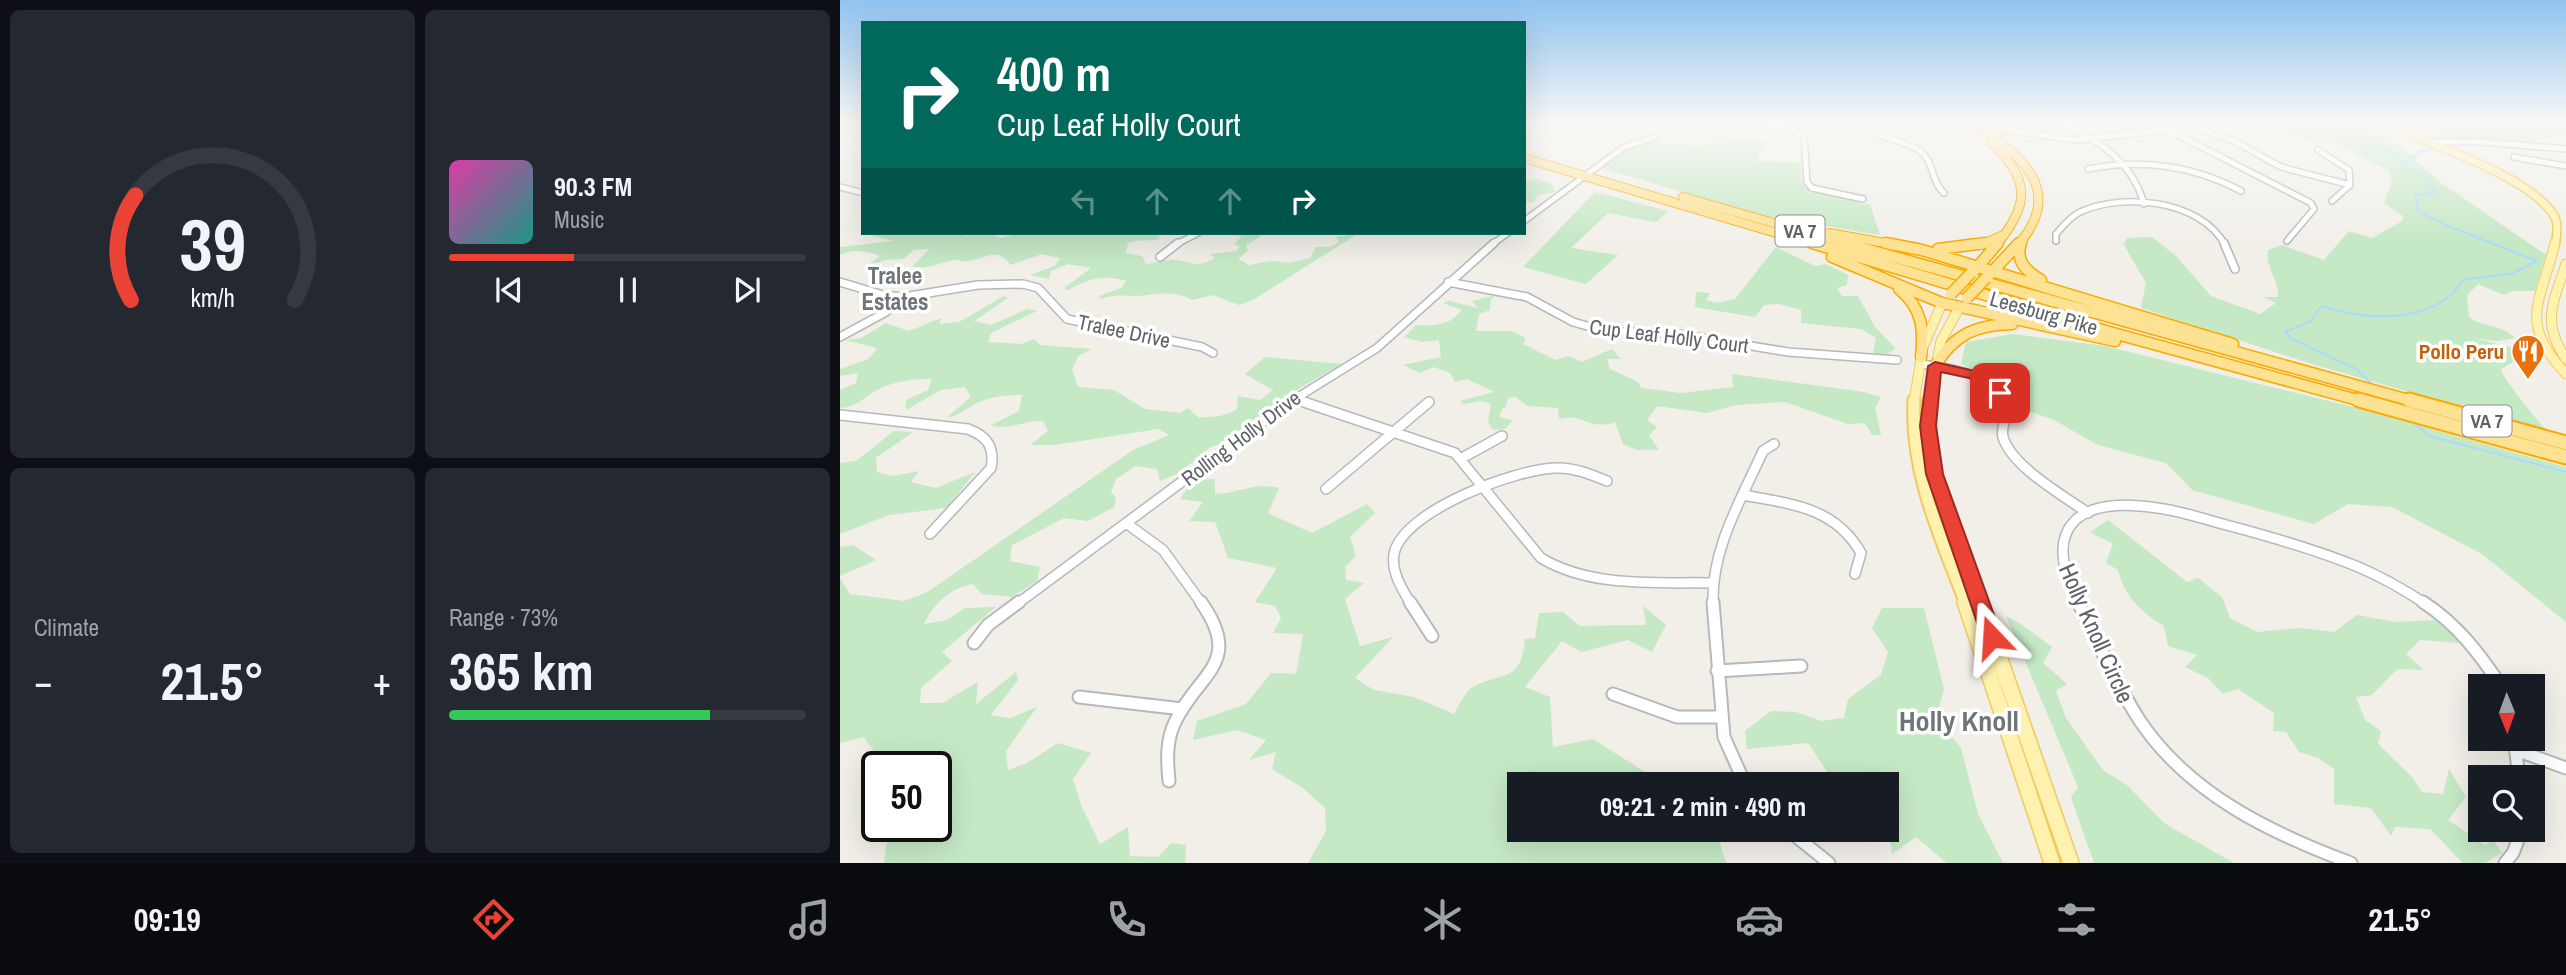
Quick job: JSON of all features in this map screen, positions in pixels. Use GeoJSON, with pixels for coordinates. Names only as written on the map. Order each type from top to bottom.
{"type":"FeatureCollection","features":[{"type":"Feature","properties":{"kind":"highway","name":"Leesburg Pike"},"geometry":{"type":"LineString","coordinates":[[1546,163],[1744,215],[2008,292],[2566,443]]}},
{"type":"Feature","properties":{"kind":"highway","name":"Leesburg Pike"},"geometry":{"type":"LineString","coordinates":[[1558,163],[1763,230],[2106,331],[2566,457]]}},
{"type":"Feature","properties":{"kind":"highway"},"geometry":{"type":"LineString","coordinates":[[1942,303],[2009,229],[2021,209],[2023,191],[2020,176],[2010,163]]}},
{"type":"Feature","properties":{"kind":"highway"},"geometry":{"type":"LineString","coordinates":[[2025,163],[2037,187],[2037,211],[2020,245],[2018,256],[2029,273],[2054,286],[2366,388]]}},
{"type":"Feature","properties":{"kind":"highway"},"geometry":{"type":"LineString","coordinates":[[1744,215],[1806,229],[1936,249],[1971,248],[1990,242],[2009,229]]}},
{"type":"Feature","properties":{"kind":"highway"},"geometry":{"type":"LineString","coordinates":[[1763,230],[1959,308],[2343,396]]}},
{"type":"Feature","properties":{"kind":"highway"},"geometry":{"type":"LineString","coordinates":[[1959,308],[2027,234]]}},
{"type":"Feature","properties":{"kind":"highway"},"geometry":{"type":"LineString","coordinates":[[1908,246],[1974,270],[2107,304]]}},
{"type":"Feature","properties":{"kind":"highway"},"geometry":{"type":"LineString","coordinates":[[1880,278],[1906,294],[1920,312],[1924,324],[1920,360]]}},
{"type":"Feature","properties":{"kind":"highway"},"geometry":{"type":"LineString","coordinates":[[1935,366],[1948,343],[1959,334],[1977,328],[2011,324],[2054,328]]}},
{"type":"Feature","properties":{"kind":"main road"},"geometry":{"type":"LineString","coordinates":[[2472,163],[2525,190],[2551,210],[2565,228],[2564,240],[2542,297],[2536,324],[2543,344],[2566,374]]}},
{"type":"Feature","properties":{"kind":"main road"},"geometry":{"type":"LineString","coordinates":[[2476,163],[2528,187],[2566,217]]}},
{"type":"Feature","properties":{"kind":"main road"},"geometry":{"type":"LineString","coordinates":[[2566,264],[2564,280],[2549,311],[2548,323],[2554,342],[2566,359]]}},
{"type":"Feature","properties":{"kind":"main road"},"geometry":{"type":"LineString","coordinates":[[1942,303],[1932,319],[1920,360],[1913,430],[1920,472],[2052,863]]}},
{"type":"Feature","properties":{"kind":"main road"},"geometry":{"type":"LineString","coordinates":[[1959,308],[1943,334],[1935,366],[1928,426],[1934,474],[2071,863]]}},
{"type":"Feature","properties":{"kind":"street"},"geometry":{"type":"LineString","coordinates":[[1526,220],[1590,174],[1601,163]]}},
{"type":"Feature","properties":{"kind":"street"},"geometry":{"type":"LineString","coordinates":[[1806,163],[1807,182],[1812,188],[1863,199]]}},
{"type":"Feature","properties":{"kind":"street"},"geometry":{"type":"LineString","coordinates":[[1930,163],[1937,188],[1944,193]]}},
{"type":"Feature","properties":{"kind":"street"},"geometry":{"type":"LineString","coordinates":[[2122,163],[2139,182],[2144,204]]}},
{"type":"Feature","properties":{"kind":"street"},"geometry":{"type":"LineString","coordinates":[[2233,163],[2311,203],[2314,209],[2287,241]]}},
{"type":"Feature","properties":{"kind":"street"},"geometry":{"type":"LineString","coordinates":[[2274,163],[2350,185]]}},
{"type":"Feature","properties":{"kind":"street"},"geometry":{"type":"LineString","coordinates":[[2339,163],[2349,170],[2350,185]]}},
{"type":"Feature","properties":{"kind":"street"},"geometry":{"type":"LineString","coordinates":[[2548,163],[2566,166]]}},
{"type":"Feature","properties":{"kind":"street"},"geometry":{"type":"LineString","coordinates":[[2088,169],[2158,165],[2189,169],[2218,178],[2241,191]]}},
{"type":"Feature","properties":{"kind":"street"},"geometry":{"type":"LineString","coordinates":[[2332,201],[2350,185]]}},
{"type":"Feature","properties":{"kind":"street"},"geometry":{"type":"LineString","coordinates":[[840,187],[861,192]]}},
{"type":"Feature","properties":{"kind":"street"},"geometry":{"type":"LineString","coordinates":[[2056,241],[2056,234],[2069,220],[2086,209],[2108,203],[2144,204],[2177,210],[2211,226],[2221,237],[2235,269]]}},
{"type":"Feature","properties":{"kind":"street"},"geometry":{"type":"LineString","coordinates":[[1160,257],[1166,250],[1194,235]]}},
{"type":"Feature","properties":{"kind":"street","name":"Rolling Holly Drive"},"geometry":{"type":"LineString","coordinates":[[974,643],[988,625],[1294,399],[1323,379],[1372,353],[1473,258],[1505,235]]}},
{"type":"Feature","properties":{"kind":"street","name":"Tralee Drive"},"geometry":{"type":"LineString","coordinates":[[840,282],[883,295],[903,297],[978,285],[1023,284],[1038,288],[1067,318],[1082,324],[1202,347],[1213,353]]}},
{"type":"Feature","properties":{"kind":"street","name":"Cup Leaf Holly Court"},"geometry":{"type":"LineString","coordinates":[[1448,282],[1527,297],[1573,322],[1605,331],[1678,334],[1788,352],[1897,360]]}},
{"type":"Feature","properties":{"kind":"street"},"geometry":{"type":"LineString","coordinates":[[840,337],[886,312],[903,297]]}},
{"type":"Feature","properties":{"kind":"street"},"geometry":{"type":"LineString","coordinates":[[1920,360],[1974,375],[1995,388],[2007,404],[2002,434],[2006,446],[2028,467],[2088,513],[2121,505],[2158,507],[2332,557],[2364,569],[2418,598],[2446,619],[2477,650],[2493,674]]}},
{"type":"Feature","properties":{"kind":"street"},"geometry":{"type":"LineString","coordinates":[[1294,399],[1440,446],[1462,458],[1541,558],[1556,568],[1587,576],[1712,583]]}},
{"type":"Feature","properties":{"kind":"street"},"geometry":{"type":"LineString","coordinates":[[1326,489],[1429,402]]}},
{"type":"Feature","properties":{"kind":"street"},"geometry":{"type":"LineString","coordinates":[[840,423],[845,416],[968,429],[990,442],[994,454],[991,468],[930,534]]}},
{"type":"Feature","properties":{"kind":"street"},"geometry":{"type":"LineString","coordinates":[[1462,458],[1502,436]]}},
{"type":"Feature","properties":{"kind":"street"},"geometry":{"type":"LineString","coordinates":[[1739,772],[1729,754],[1720,717],[1712,583],[1721,543],[1763,451],[1774,444]]}},
{"type":"Feature","properties":{"kind":"street"},"geometry":{"type":"LineString","coordinates":[[1432,636],[1395,573],[1396,548],[1405,532],[1422,518],[1527,473],[1549,468],[1578,470],[1607,481]]}},
{"type":"Feature","properties":{"kind":"street"},"geometry":{"type":"LineString","coordinates":[[1743,495],[1805,509],[1833,519],[1856,540],[1861,553],[1855,574]]}},
{"type":"Feature","properties":{"kind":"street","name":"Holly Knoll Circle"},"geometry":{"type":"LineString","coordinates":[[2088,513],[2073,522],[2064,536],[2063,565],[2120,691],[2147,733],[2179,768],[2221,802],[2261,826],[2351,863]]}},
{"type":"Feature","properties":{"kind":"street"},"geometry":{"type":"LineString","coordinates":[[1126,523],[1162,547],[1218,632],[1220,643],[1216,662],[1182,709],[1170,733],[1169,781]]}},
{"type":"Feature","properties":{"kind":"street"},"geometry":{"type":"LineString","coordinates":[[1717,671],[1801,666]]}},
{"type":"Feature","properties":{"kind":"street"},"geometry":{"type":"LineString","coordinates":[[1613,694],[1672,718],[1699,720],[1720,717]]}},
{"type":"Feature","properties":{"kind":"street"},"geometry":{"type":"LineString","coordinates":[[1079,697],[1182,709]]}},
{"type":"Feature","properties":{"kind":"street"},"geometry":{"type":"LineString","coordinates":[[2530,751],[2566,768]]}},
{"type":"Feature","properties":{"kind":"street"},"geometry":{"type":"LineString","coordinates":[[1803,842],[1829,863]]}},
{"type":"Feature","properties":{"kind":"street"},"geometry":{"type":"LineString","coordinates":[[2505,863],[2517,842]]}},
{"type":"Feature","properties":{"kind":"green space"},"geometry":{"type":"Polygon","coordinates":[[[1605,163],[1801,163],[1802,183],[1812,191],[1870,204],[1880,235],[1764,216],[1602,168],[1605,163]]]}},
{"type":"Feature","properties":{"kind":"green space"},"geometry":{"type":"Polygon","coordinates":[[[2375,163],[2419,163],[2440,182],[2546,255],[2535,291],[2512,291],[2504,295],[2478,284],[2467,295],[2469,317],[2504,330],[2515,338],[2497,341],[2473,338],[2510,347],[2531,361],[2518,359],[2501,369],[2514,391],[2547,432],[2312,364],[2141,308],[2146,283],[2124,245],[2127,238],[2152,237],[2176,256],[2211,296],[2260,314],[2276,303],[2263,297],[2278,297],[2268,263],[2268,250],[2282,245],[2324,260],[2349,231],[2372,238],[2402,221],[2403,216],[2384,203],[2392,182],[2390,171],[2375,163]]]}},
{"type":"Feature","properties":{"kind":"green space"},"geometry":{"type":"Polygon","coordinates":[[[1535,179],[1552,184],[1555,192],[1538,195],[1534,202],[1526,202],[1526,180],[1535,179]]]}},
{"type":"Feature","properties":{"kind":"green space"},"geometry":{"type":"Polygon","coordinates":[[[1595,192],[1668,211],[1656,222],[1608,213],[1571,248],[1618,255],[1586,284],[1523,267],[1595,192]]]}},
{"type":"Feature","properties":{"kind":"green space"},"geometry":{"type":"Polygon","coordinates":[[[871,235],[994,235],[1000,238],[1013,235],[1160,235],[1160,239],[1126,244],[1128,246],[1125,253],[1142,256],[1146,264],[1172,260],[1195,264],[1215,258],[1209,254],[1237,251],[1239,246],[1234,244],[1242,236],[1230,235],[1260,235],[1246,245],[1248,251],[1238,259],[1249,265],[1272,261],[1289,263],[1310,258],[1316,247],[1330,247],[1339,242],[1336,237],[1356,235],[1253,300],[1239,305],[1213,295],[1192,300],[1164,294],[1101,299],[1099,296],[1121,288],[1126,281],[1096,279],[1068,290],[1064,288],[1091,268],[1068,264],[1051,271],[1049,279],[1030,275],[1055,266],[1060,258],[1042,254],[1010,265],[1001,256],[991,255],[918,268],[912,267],[929,249],[914,250],[903,259],[886,260],[863,268],[880,256],[860,251],[840,255],[840,247],[894,241],[871,235]]]}},
{"type":"Feature","properties":{"kind":"green space"},"geometry":{"type":"Polygon","coordinates":[[[1776,247],[1815,266],[1825,264],[1848,275],[1847,285],[1837,288],[1842,296],[1858,296],[1875,327],[1896,349],[1887,354],[1873,354],[1876,338],[1861,329],[1801,323],[1801,310],[1779,304],[1764,305],[1755,317],[1695,307],[1696,292],[1710,293],[1706,300],[1717,303],[1735,299],[1776,247]]]}},
{"type":"Feature","properties":{"kind":"green space"},"geometry":{"type":"Polygon","coordinates":[[[1496,295],[1491,299],[1490,310],[1479,314],[1476,331],[1512,331],[1526,338],[1523,344],[1555,360],[1568,356],[1582,362],[1612,349],[1621,359],[1607,359],[1610,369],[1638,382],[1641,388],[1681,393],[1733,387],[1732,374],[1864,392],[1881,397],[1875,408],[1881,435],[1872,435],[1865,423],[1848,424],[1785,402],[1736,405],[1707,413],[1657,406],[1647,420],[1657,427],[1649,435],[1659,450],[1637,450],[1623,444],[1615,422],[1600,425],[1574,418],[1559,419],[1558,408],[1528,406],[1515,397],[1508,398],[1499,417],[1513,420],[1505,429],[1493,430],[1488,422],[1491,404],[1482,401],[1463,404],[1460,401],[1494,392],[1467,379],[1455,382],[1450,373],[1434,367],[1420,373],[1403,365],[1441,357],[1439,340],[1422,342],[1404,337],[1416,325],[1442,324],[1462,310],[1443,303],[1449,301],[1478,308],[1472,301],[1496,295]]]}},
{"type":"Feature","properties":{"kind":"green space"},"geometry":{"type":"Polygon","coordinates":[[[1004,296],[1008,298],[974,321],[991,325],[1027,309],[1037,311],[991,333],[988,342],[1021,344],[1034,339],[1040,345],[1092,349],[1078,356],[1072,370],[1078,387],[1114,390],[1145,409],[1180,413],[1188,408],[1199,418],[1220,416],[1237,410],[1238,396],[1260,400],[1273,390],[1245,374],[1265,357],[1342,364],[1298,389],[1226,444],[1212,446],[1179,473],[1160,481],[1157,469],[1136,466],[1116,479],[1111,492],[1116,498],[1114,507],[1088,521],[1064,518],[1012,545],[1010,561],[1040,567],[1037,581],[1012,597],[982,594],[973,584],[965,586],[944,598],[924,624],[947,620],[965,608],[996,607],[942,652],[952,661],[921,688],[920,703],[942,703],[978,682],[976,704],[1016,672],[1018,680],[991,715],[1010,718],[1037,707],[1006,751],[1008,770],[1027,763],[1058,743],[1091,753],[1073,779],[1081,805],[1100,844],[1128,827],[1130,856],[1158,857],[1171,843],[1186,845],[1185,863],[884,863],[887,842],[952,842],[952,751],[874,751],[864,737],[840,743],[840,578],[850,594],[904,601],[926,593],[1133,450],[1169,435],[1158,429],[1055,445],[1030,445],[1048,431],[1043,421],[1003,427],[991,425],[1019,411],[1022,395],[988,399],[946,418],[971,397],[965,387],[941,390],[906,410],[906,400],[928,390],[932,379],[894,383],[852,406],[840,408],[840,390],[856,383],[858,373],[840,376],[840,369],[869,359],[877,348],[845,340],[861,338],[886,323],[909,331],[941,318],[940,324],[959,322],[1004,296]]]}},
{"type":"Feature","properties":{"kind":"green space"},"geometry":{"type":"Polygon","coordinates":[[[2013,334],[2105,346],[2353,407],[2566,467],[2566,622],[2482,554],[2392,507],[2348,504],[2314,524],[2192,490],[2166,463],[2098,445],[2054,420],[2014,406],[1988,376],[1961,364],[1966,342],[2013,334]]]}},
{"type":"Feature","properties":{"kind":"green space"},"geometry":{"type":"Polygon","coordinates":[[[894,431],[913,432],[876,458],[877,472],[892,476],[919,471],[911,482],[936,488],[975,472],[947,508],[889,515],[840,534],[840,463],[856,461],[894,431]]]}},
{"type":"Feature","properties":{"kind":"green space"},"geometry":{"type":"Polygon","coordinates":[[[1215,479],[1215,494],[1261,486],[1279,488],[1268,513],[1312,533],[1367,504],[1375,513],[1350,537],[1356,556],[1345,567],[1346,580],[1364,583],[1345,599],[1360,646],[1393,637],[1355,678],[1374,690],[1414,697],[1454,714],[1470,689],[1514,670],[1523,653],[1525,639],[1535,638],[1539,613],[1563,612],[1580,626],[1646,625],[1643,606],[1666,625],[1652,652],[1628,640],[1581,652],[1562,641],[1525,687],[1550,697],[1553,747],[1593,739],[1645,772],[1507,772],[1507,842],[1720,842],[1726,863],[1308,863],[1326,831],[1325,808],[1303,788],[1272,769],[1276,752],[1249,760],[1266,740],[1237,730],[1193,740],[1197,721],[1246,704],[1271,673],[1296,674],[1303,634],[1273,633],[1281,618],[1275,606],[1255,602],[1277,568],[1228,558],[1215,522],[1189,521],[1203,502],[1180,499],[1193,480],[1215,479]]]}},
{"type":"Feature","properties":{"kind":"green space"},"geometry":{"type":"Polygon","coordinates":[[[2108,520],[2187,582],[2198,578],[2222,597],[2230,618],[2257,632],[2301,628],[2334,632],[2357,615],[2396,622],[2435,620],[2461,643],[2420,640],[2406,654],[2424,670],[2397,669],[2372,695],[2356,697],[2365,720],[2381,731],[2378,744],[2412,777],[2422,792],[2443,794],[2449,769],[2466,797],[2448,820],[2468,834],[2468,842],[2481,842],[2485,845],[2494,842],[2502,853],[2485,863],[2463,863],[2430,829],[2395,827],[2391,836],[2371,808],[2334,804],[2334,769],[2318,758],[2299,752],[2286,732],[2273,731],[2274,713],[2238,689],[2223,694],[2208,678],[2185,667],[2197,655],[2168,646],[2164,626],[2135,603],[2129,596],[2118,570],[2106,563],[2113,544],[2090,532],[2108,520]]]}},
{"type":"Feature","properties":{"kind":"green space"},"geometry":{"type":"Polygon","coordinates":[[[853,545],[876,560],[840,576],[840,547],[853,545]]]}},
{"type":"Feature","properties":{"kind":"green space"},"geometry":{"type":"Polygon","coordinates":[[[1882,608],[1924,608],[1944,689],[1936,718],[1961,748],[1978,814],[2003,863],[1947,863],[1916,837],[1892,854],[1891,842],[1899,842],[1899,772],[1827,772],[1808,743],[1747,749],[1745,731],[1771,711],[1796,712],[1821,721],[1844,718],[1848,699],[1881,675],[1888,652],[1872,628],[1882,608]]]}},
{"type":"Feature","properties":{"kind":"green space"},"geometry":{"type":"Polygon","coordinates":[[[2006,616],[2052,647],[2043,663],[2067,684],[2056,691],[2066,718],[2103,770],[2128,786],[2164,823],[2234,863],[2094,863],[2071,797],[2078,787],[2006,616]]]}},
{"type":"Feature","properties":{"kind":"waterway"},"geometry":{"type":"LineString","coordinates":[[2372,384],[2356,369],[2292,339],[2285,332],[2311,321],[2321,306],[2378,316],[2417,312],[2451,295],[2463,280],[2513,273],[2537,261],[2419,212],[2415,195],[2436,193],[2422,174],[2400,163]]}},
{"type":"Feature","properties":{"kind":"waterway"},"geometry":{"type":"LineString","coordinates":[[2412,421],[2429,436],[2566,472]]}},
{"type":"Feature","properties":{"kind":"place","name":"Pollo Peru"},"geometry":{"type":"Point","coordinates":[2528,381]}},
{"type":"Feature","properties":{"kind":"district","name":"Tralee Estates"},"geometry":{"type":"Point","coordinates":[895,288]}},
{"type":"Feature","properties":{"kind":"district","name":"Holly Knoll"},"geometry":{"type":"Point","coordinates":[1959,721]}},
{"type":"Feature","properties":{"kind":"route"},"geometry":{"type":"LineString","coordinates":[[1992,637],[1934,474],[1928,426],[1935,366],[1974,375],[2000,393]]}}]}
